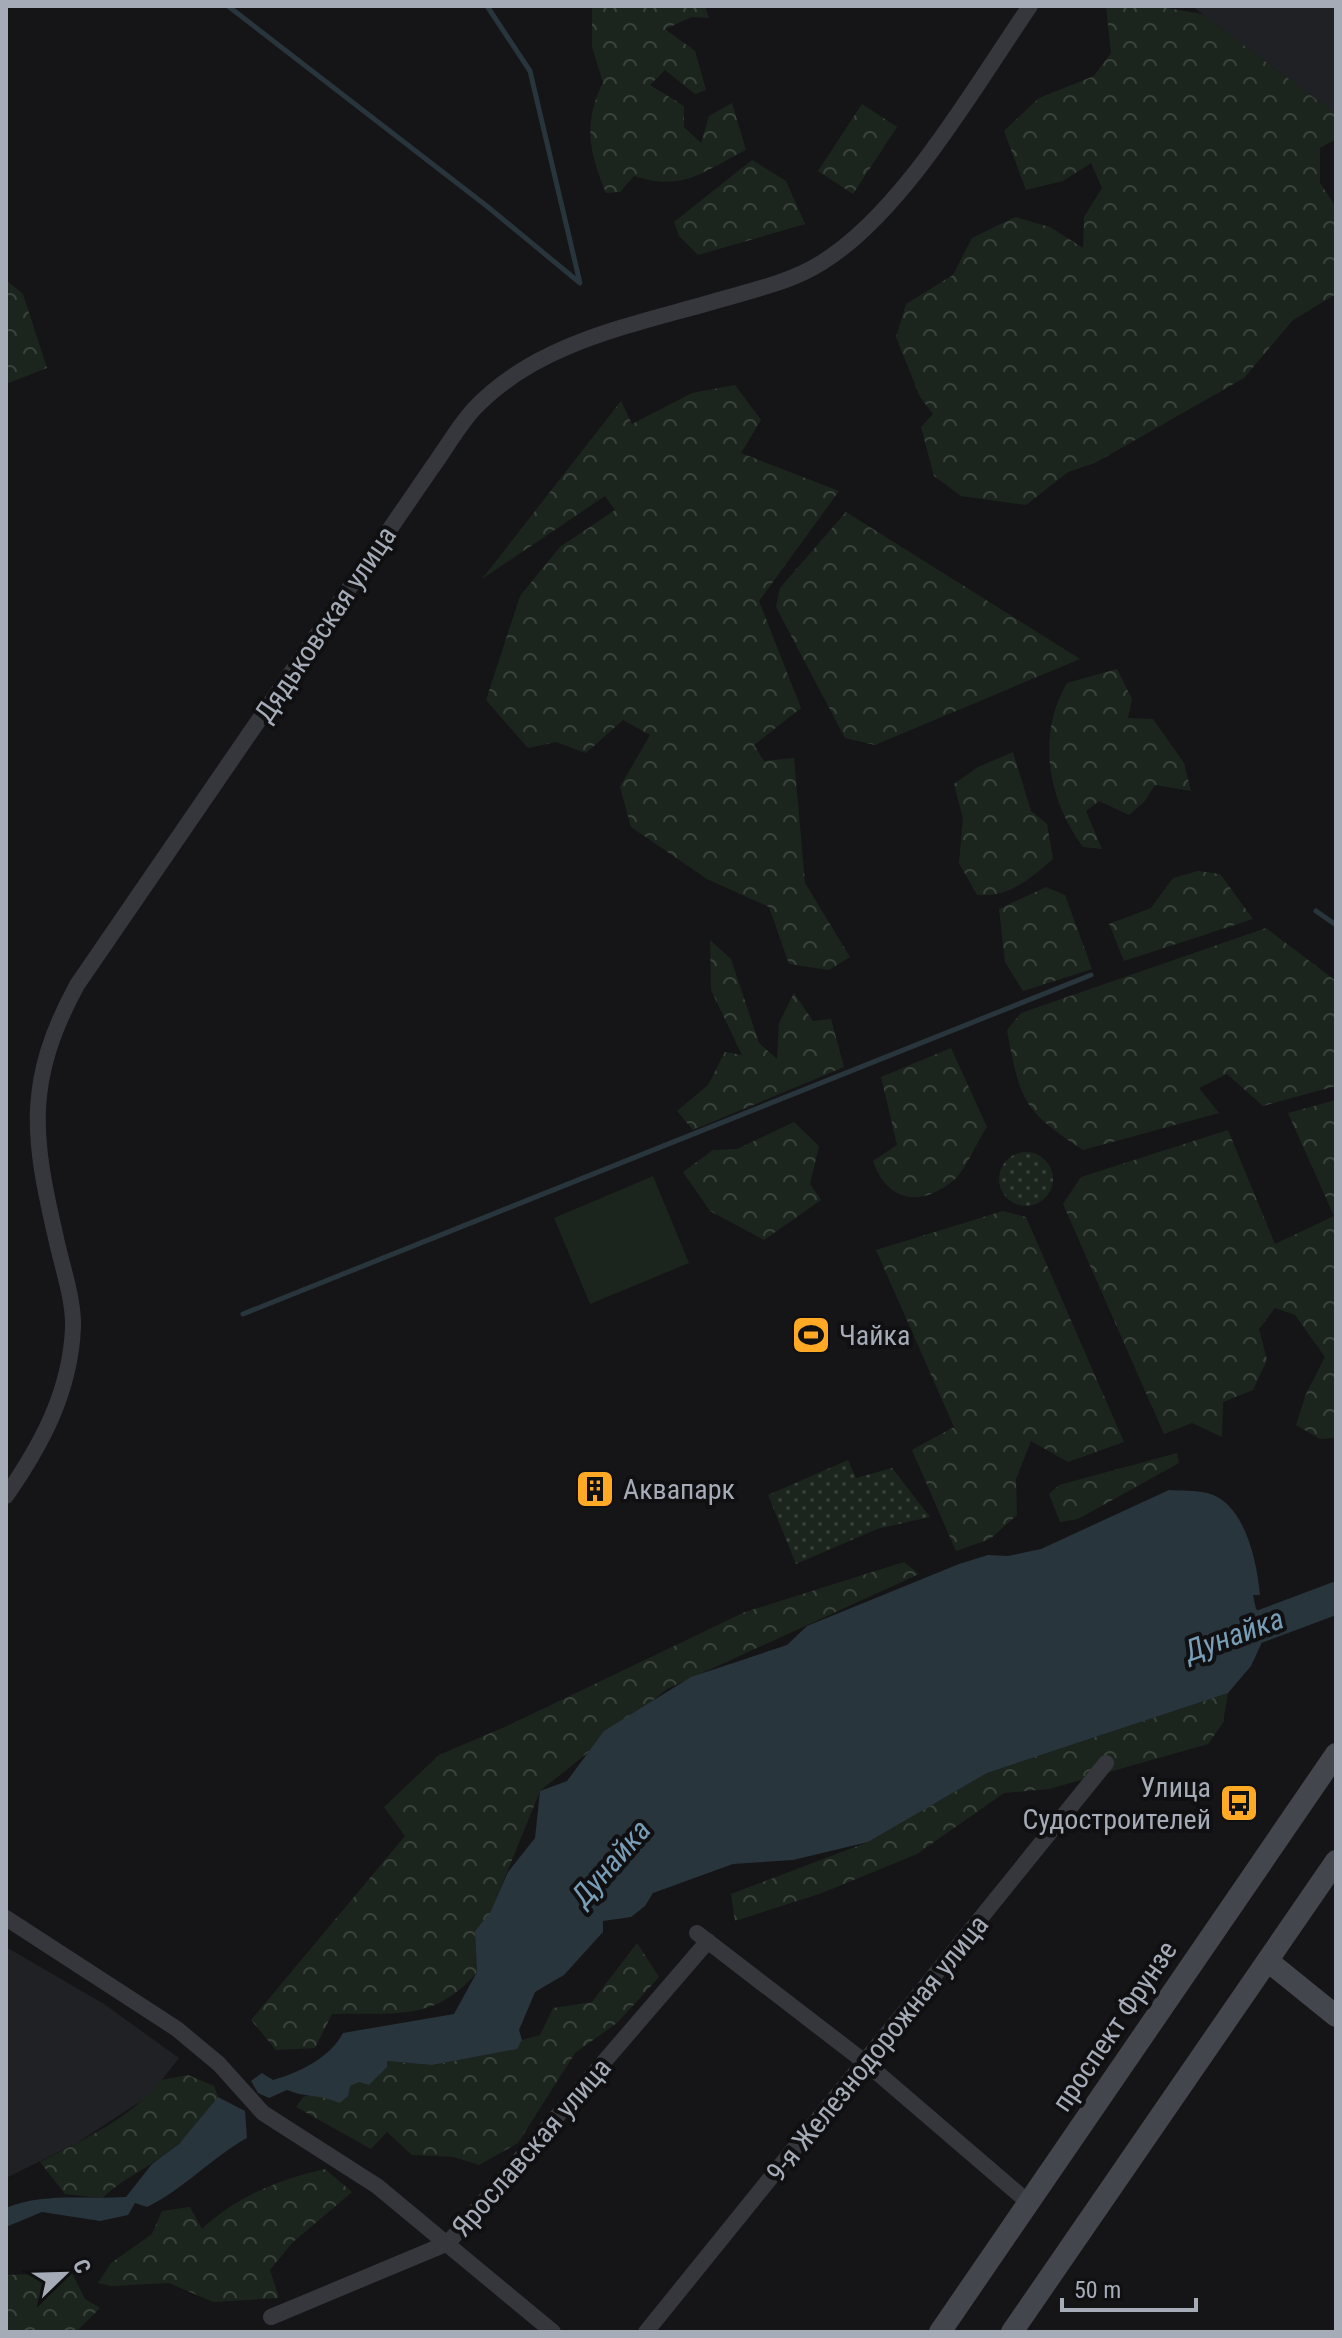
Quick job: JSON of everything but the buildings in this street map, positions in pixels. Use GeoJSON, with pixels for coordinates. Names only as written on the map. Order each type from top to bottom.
{"type":"FeatureCollection","features":[{"type":"Feature","properties":{"kind":"main road","name":"проспект Фрунзе"},"geometry":{"type":"LineString","coordinates":[[940,2332],[1336,1754]]}},
{"type":"Feature","properties":{"kind":"main road"},"geometry":{"type":"LineString","coordinates":[[1012,2332],[1336,1861]]}},
{"type":"Feature","properties":{"kind":"main road"},"geometry":{"type":"LineString","coordinates":[[1268,1961],[1336,2016]]}},
{"type":"Feature","properties":{"kind":"street","name":"Дядьковская улица"},"geometry":{"type":"LineString","coordinates":[[6,1496],[52,1421],[65,1382],[73,1325],[37,1130],[38,1080],[52,1030],[77,985],[431,469],[473,410],[513,376],[550,354],[778,282],[819,265],[850,244],[911,177],[1030,6]]}},
{"type":"Feature","properties":{"kind":"street","name":"9-я Железнодорожная улица"},"geometry":{"type":"LineString","coordinates":[[646,2332],[1106,1763]]}},
{"type":"Feature","properties":{"kind":"street"},"geometry":{"type":"LineString","coordinates":[[6,1918],[177,2029],[219,2064],[263,2113],[377,2186],[553,2332]]}},
{"type":"Feature","properties":{"kind":"street","name":"Ярославская улица"},"geometry":{"type":"LineString","coordinates":[[271,2317],[448,2243],[702,1937],[866,2063]]}},
{"type":"Feature","properties":{"kind":"street"},"geometry":{"type":"LineString","coordinates":[[866,2063],[1029,2203]]}},
{"type":"Feature","properties":{"kind":"shaded area"},"geometry":{"type":"Polygon","coordinates":[[[1192,6],[1336,6],[1336,114],[1202,14],[1192,6]]]}},
{"type":"Feature","properties":{"kind":"shaded area"},"geometry":{"type":"Polygon","coordinates":[[[6,1947],[104,2004],[179,2058],[150,2095],[77,2143],[6,2178],[6,1947]]]}},
{"type":"Feature","properties":{"kind":"green space"},"geometry":{"type":"Polygon","coordinates":[[[592,6],[705,6],[709,18],[692,17],[665,29],[695,51],[706,90],[695,94],[665,70],[650,85],[684,106],[684,127],[701,143],[709,116],[732,103],[746,150],[679,181],[666,182],[634,176],[620,192],[606,193],[591,138],[593,111],[603,82],[592,47],[592,6]]]}},
{"type":"Feature","properties":{"kind":"green space"},"geometry":{"type":"Polygon","coordinates":[[[1106,6],[1155,6],[1202,14],[1336,114],[1336,139],[1320,148],[1320,183],[1336,207],[1336,294],[1293,320],[1244,378],[1095,463],[1068,472],[1026,505],[961,496],[934,476],[921,427],[933,414],[920,397],[896,337],[906,304],[953,275],[972,238],[1015,217],[1050,227],[1083,248],[1084,217],[1102,188],[1091,163],[1063,181],[1026,190],[1004,131],[1039,98],[1094,76],[1111,53],[1106,6]]]}},
{"type":"Feature","properties":{"kind":"green space"},"geometry":{"type":"Polygon","coordinates":[[[862,104],[897,127],[853,194],[818,171],[862,104]]]}},
{"type":"Feature","properties":{"kind":"green space"},"geometry":{"type":"Polygon","coordinates":[[[752,160],[786,181],[805,224],[698,255],[679,236],[674,222],[752,160]]]}},
{"type":"Feature","properties":{"kind":"green space"},"geometry":{"type":"Polygon","coordinates":[[[6,280],[23,294],[47,368],[6,384],[6,280]]]}},
{"type":"Feature","properties":{"kind":"green space"},"geometry":{"type":"Polygon","coordinates":[[[735,385],[761,420],[741,453],[839,491],[759,601],[801,708],[754,745],[764,761],[794,758],[805,883],[850,957],[829,970],[789,964],[769,907],[707,879],[631,827],[620,787],[650,735],[623,720],[586,753],[556,742],[528,748],[486,700],[520,596],[560,547],[615,510],[605,496],[482,579],[621,401],[632,424],[692,393],[735,385]]]}},
{"type":"Feature","properties":{"kind":"green space"},"geometry":{"type":"Polygon","coordinates":[[[846,512],[1080,659],[875,745],[845,738],[776,607],[780,588],[846,512]]]}},
{"type":"Feature","properties":{"kind":"green space"},"geometry":{"type":"Polygon","coordinates":[[[1117,669],[1132,699],[1128,718],[1153,719],[1184,763],[1191,791],[1155,785],[1144,802],[1129,815],[1099,801],[1086,811],[1102,849],[1083,847],[1061,809],[1054,788],[1049,746],[1052,724],[1057,703],[1067,683],[1117,669]]]}},
{"type":"Feature","properties":{"kind":"green space"},"geometry":{"type":"Polygon","coordinates":[[[1013,752],[1031,811],[1047,824],[1053,859],[1009,890],[977,895],[959,863],[963,819],[954,784],[978,767],[1013,752]]]}},
{"type":"Feature","properties":{"kind":"green space"},"geometry":{"type":"Polygon","coordinates":[[[1198,871],[1220,874],[1253,919],[1124,961],[1109,924],[1151,908],[1173,878],[1198,871]]]}},
{"type":"Feature","properties":{"kind":"green space"},"geometry":{"type":"Polygon","coordinates":[[[1046,887],[1065,895],[1092,969],[1023,991],[1005,962],[999,909],[1046,887]]]}},
{"type":"Feature","properties":{"kind":"green space"},"geometry":{"type":"Polygon","coordinates":[[[1266,928],[1336,981],[1336,1086],[1263,1106],[1227,1074],[1199,1088],[1219,1113],[1083,1150],[1036,1113],[1021,1088],[1007,1030],[1021,1013],[1266,928]]]}},
{"type":"Feature","properties":{"kind":"green space"},"geometry":{"type":"Polygon","coordinates":[[[710,940],[731,959],[759,1043],[777,1059],[779,1023],[794,993],[813,1021],[831,1019],[844,1067],[693,1130],[677,1111],[708,1085],[725,1052],[742,1055],[711,990],[710,940]]]}},
{"type":"Feature","properties":{"kind":"green space"},"geometry":{"type":"Polygon","coordinates":[[[951,1048],[987,1127],[953,1181],[928,1195],[906,1196],[887,1185],[873,1161],[897,1145],[881,1077],[951,1048]]]}},
{"type":"Feature","properties":{"kind":"green space"},"geometry":{"type":"Polygon","coordinates":[[[1336,1100],[1336,1438],[1320,1439],[1296,1425],[1306,1394],[1325,1357],[1295,1315],[1275,1308],[1259,1329],[1267,1360],[1253,1390],[1223,1402],[1222,1437],[1192,1423],[1164,1434],[1063,1204],[1081,1177],[1228,1130],[1275,1244],[1334,1216],[1288,1113],[1336,1100]]]}},
{"type":"Feature","properties":{"kind":"green space"},"geometry":{"type":"Polygon","coordinates":[[[794,1122],[819,1146],[810,1184],[821,1200],[764,1240],[710,1211],[683,1172],[713,1150],[737,1149],[794,1122]]]}},
{"type":"Feature","properties":{"kind":"green space"},"geometry":{"type":"Polygon","coordinates":[[[1026,1152],[1037,1154],[1045,1160],[1051,1168],[1051,1190],[1045,1198],[1037,1204],[1026,1206],[1015,1204],[1007,1198],[1001,1190],[999,1179],[1001,1168],[1007,1160],[1015,1154],[1026,1152]]]}},
{"type":"Feature","properties":{"kind":"green space"},"geometry":{"type":"Polygon","coordinates":[[[653,1176],[689,1263],[590,1304],[554,1218],[653,1176]]]}},
{"type":"Feature","properties":{"kind":"green space"},"geometry":{"type":"Polygon","coordinates":[[[1003,1211],[1026,1217],[1124,1442],[1068,1462],[1031,1441],[1016,1479],[1017,1515],[990,1539],[956,1551],[912,1450],[954,1427],[876,1250],[1003,1211]]]}},
{"type":"Feature","properties":{"kind":"green space"},"geometry":{"type":"Polygon","coordinates":[[[1177,1453],[1179,1463],[1078,1519],[1060,1522],[1049,1494],[1059,1485],[1177,1453]]]}},
{"type":"Feature","properties":{"kind":"green space"},"geometry":{"type":"Polygon","coordinates":[[[848,1460],[856,1478],[892,1468],[930,1517],[877,1529],[796,1564],[768,1495],[848,1460]]]}},
{"type":"Feature","properties":{"kind":"green space"},"geometry":{"type":"Polygon","coordinates":[[[904,1562],[919,1574],[667,1689],[540,1791],[490,1914],[475,1931],[477,1972],[445,2000],[411,2011],[332,2014],[315,2048],[276,2050],[251,2020],[405,1836],[384,1807],[439,1755],[507,1726],[745,1612],[904,1562]]]}},
{"type":"Feature","properties":{"kind":"green space"},"geometry":{"type":"Polygon","coordinates":[[[1228,1693],[1223,1723],[1208,1744],[1049,1789],[1004,1793],[917,1854],[822,1893],[735,1921],[731,1894],[868,1842],[987,1773],[1228,1693]]]}},
{"type":"Feature","properties":{"kind":"green space"},"geometry":{"type":"Polygon","coordinates":[[[637,1943],[659,1977],[617,2023],[575,2053],[518,2143],[479,2165],[454,2157],[412,2155],[387,2132],[371,2149],[296,2107],[303,2097],[359,2082],[369,2085],[386,2067],[386,2061],[432,2065],[517,2049],[522,2040],[540,2035],[553,2008],[592,2002],[637,1943]]]}},
{"type":"Feature","properties":{"kind":"green space"},"geometry":{"type":"Polygon","coordinates":[[[188,2075],[214,2086],[218,2097],[176,2146],[102,2198],[65,2194],[40,2162],[121,2117],[161,2080],[188,2075]]]}},
{"type":"Feature","properties":{"kind":"green space"},"geometry":{"type":"Polygon","coordinates":[[[325,2169],[352,2192],[292,2243],[270,2270],[279,2298],[213,2302],[169,2283],[111,2286],[98,2283],[111,2263],[152,2234],[162,2211],[190,2207],[202,2229],[229,2208],[259,2191],[325,2169]]]}},
{"type":"Feature","properties":{"kind":"green space"},"geometry":{"type":"Polygon","coordinates":[[[72,2273],[85,2299],[100,2308],[76,2332],[6,2332],[6,2275],[72,2273]]]}},
{"type":"Feature","properties":{"kind":"water"},"geometry":{"type":"Polygon","coordinates":[[[1169,1490],[1202,1492],[1220,1499],[1240,1521],[1252,1551],[1260,1595],[1253,1595],[1256,1609],[1271,1623],[1251,1666],[1228,1693],[987,1773],[868,1842],[793,1860],[733,1864],[653,1893],[645,1906],[631,1917],[603,1921],[603,1932],[564,1975],[535,1992],[519,2030],[522,2040],[517,2049],[432,2065],[387,2061],[387,2067],[369,2085],[359,2082],[350,2086],[348,2096],[340,2103],[287,2090],[269,2098],[258,2093],[251,2081],[262,2073],[273,2080],[303,2069],[330,2050],[343,2033],[454,2014],[477,1972],[475,1931],[490,1913],[508,1872],[535,1838],[540,1791],[567,1781],[604,1731],[691,1677],[787,1645],[807,1626],[959,1564],[988,1555],[1008,1556],[1041,1549],[1169,1490]]]}},
{"type":"Feature","properties":{"kind":"water"},"geometry":{"type":"Polygon","coordinates":[[[218,2097],[245,2111],[247,2138],[160,2200],[147,2207],[135,2203],[128,2215],[100,2221],[42,2212],[6,2227],[6,2208],[21,2203],[50,2198],[126,2197],[152,2164],[179,2144],[218,2097]]]}},
{"type":"Feature","properties":{"kind":"waterway"},"geometry":{"type":"LineString","coordinates":[[228,6],[488,207],[580,283],[530,71],[487,6]]}},
{"type":"Feature","properties":{"kind":"waterway"},"geometry":{"type":"LineString","coordinates":[[1316,911],[1336,925]]}},
{"type":"Feature","properties":{"kind":"waterway"},"geometry":{"type":"LineString","coordinates":[[243,1314],[1091,975]]}},
{"type":"Feature","properties":{"kind":"waterway","name":"Дунайка"},"geometry":{"type":"LineString","coordinates":[[1232,1637],[1336,1598]]}},
{"type":"Feature","properties":{"kind":"place","name":"Чайка"},"geometry":{"type":"Point","coordinates":[811,1335]}},
{"type":"Feature","properties":{"kind":"place","name":"Аквапарк"},"geometry":{"type":"Point","coordinates":[595,1489]}},
{"type":"Feature","properties":{"kind":"place","name":"Улица Судостроителей"},"geometry":{"type":"Point","coordinates":[1239,1803]}}]}
